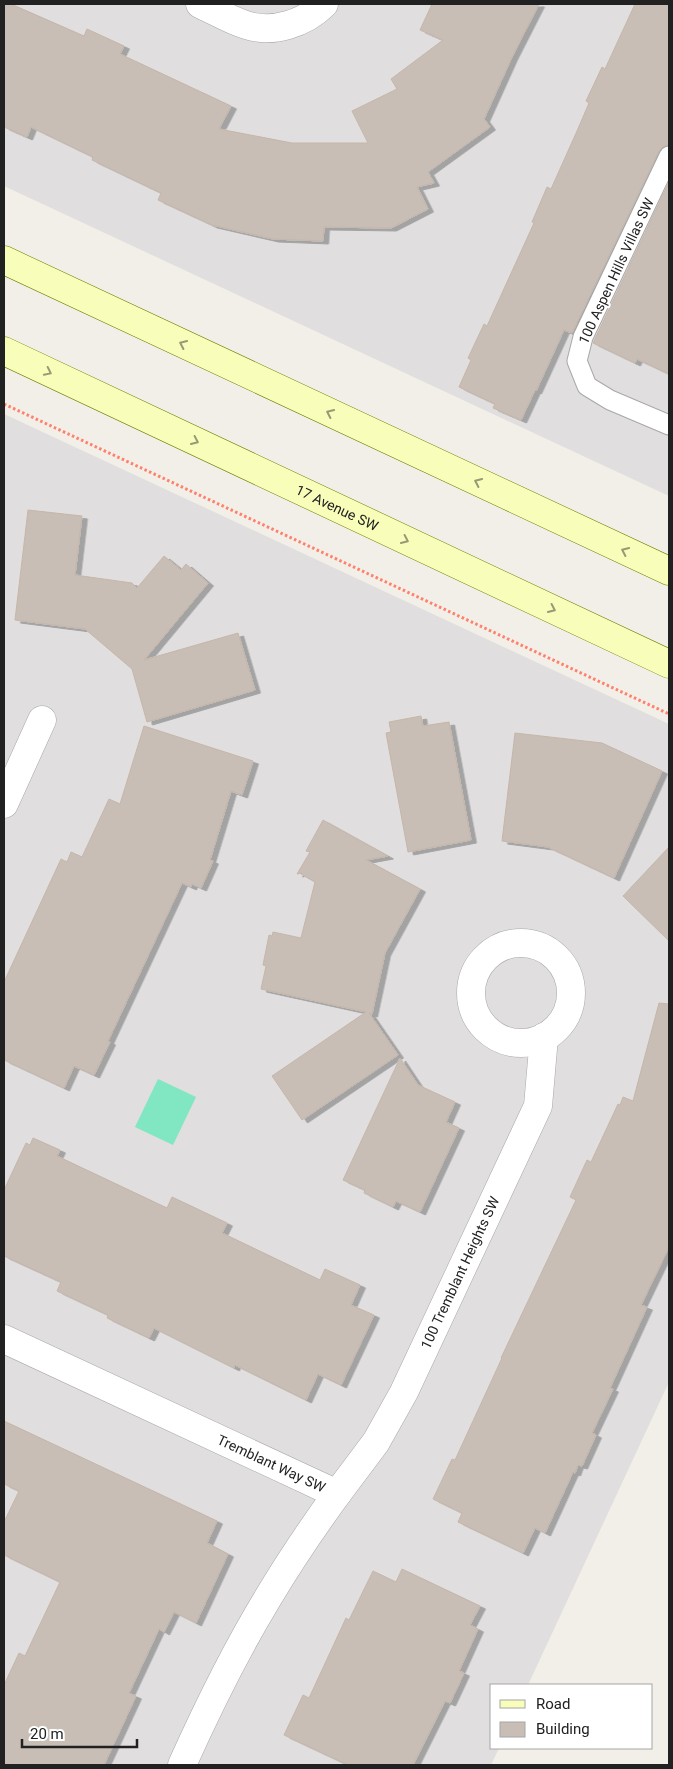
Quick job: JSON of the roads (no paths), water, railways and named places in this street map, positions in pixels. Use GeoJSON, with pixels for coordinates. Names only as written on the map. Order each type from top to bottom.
{"type":"FeatureCollection","features":[{"type":"Feature","properties":{"kind":"main road"},"geometry":{"type":"LineString","coordinates":[[4,260],[669,571]]}},
{"type":"Feature","properties":{"kind":"main road","name":"17 Avenue SW"},"geometry":{"type":"LineString","coordinates":[[4,351],[669,664]]}},
{"type":"Feature","properties":{"kind":"street"},"geometry":{"type":"LineString","coordinates":[[200,4],[246,25],[264,28],[300,21],[317,11],[324,4]]}},
{"type":"Feature","properties":{"kind":"street"},"geometry":{"type":"LineString","coordinates":[[4,804],[42,720]]}},
{"type":"Feature","properties":{"kind":"street","name":"100 Tremblant Heights SW"},"geometry":{"type":"LineString","coordinates":[[337,1494],[376,1442],[404,1392],[538,1106],[544,1037]]}},
{"type":"Feature","properties":{"kind":"street","name":"Tremblant Way SW"},"geometry":{"type":"LineString","coordinates":[[4,1339],[337,1494],[299,1547],[268,1597],[212,1698],[182,1765]]}},
{"type":"Feature","properties":{"kind":"lane","name":"100 Aspen Hills Villas SW"},"geometry":{"type":"LineString","coordinates":[[669,156],[583,337],[577,361],[587,386],[610,400],[669,425]]}}]}
